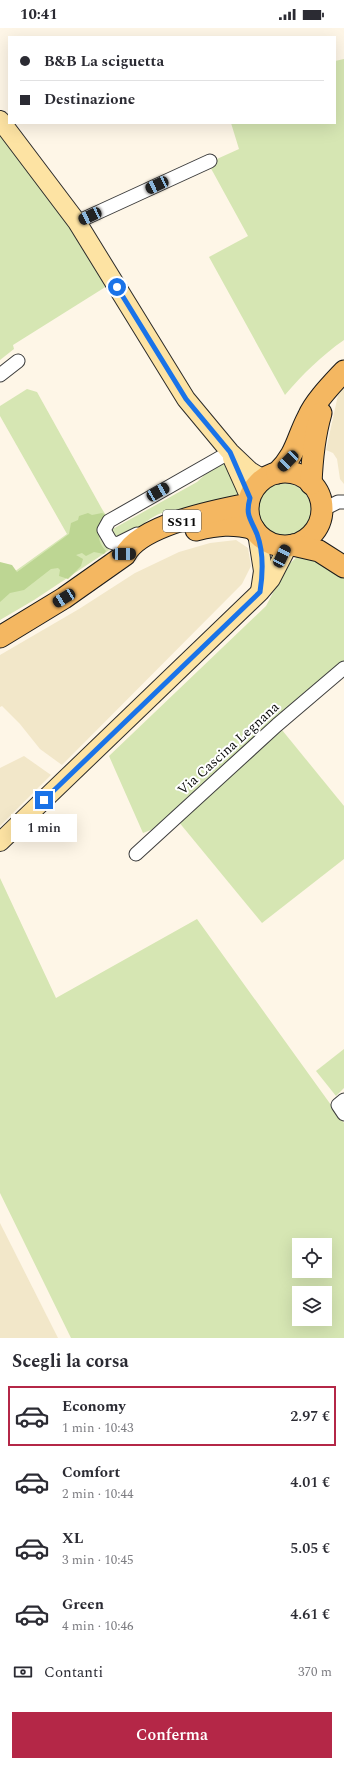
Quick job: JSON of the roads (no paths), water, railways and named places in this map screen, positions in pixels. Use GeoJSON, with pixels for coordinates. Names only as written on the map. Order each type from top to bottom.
{"type":"FeatureCollection","features":[{"type":"Feature","properties":{"kind":"main road"},"geometry":{"type":"LineString","coordinates":[[255,531],[249,517],[249,501],[255,488],[288,461],[295,449],[308,416],[344,371]]}},
{"type":"Feature","properties":{"kind":"main road"},"geometry":{"type":"LineString","coordinates":[[311,484],[315,432],[327,391]]}},
{"type":"Feature","properties":{"kind":"main road"},"geometry":{"type":"LineString","coordinates":[[270,476],[290,472],[302,476],[311,484],[319,496],[319,519],[344,567]]}},
{"type":"Feature","properties":{"kind":"main road","name":"SS11"},"geometry":{"type":"LineString","coordinates":[[0,637],[64,598],[124,554],[128,547],[151,532],[178,521],[249,501]]}},
{"type":"Feature","properties":{"kind":"main road"},"geometry":{"type":"LineString","coordinates":[[290,545],[302,541],[310,535],[319,519]]}},
{"type":"Feature","properties":{"kind":"main road","name":"SS11"},"geometry":{"type":"LineString","coordinates":[[124,554],[135,554],[163,540],[202,529],[228,524],[255,531],[265,540],[276,545],[290,545]]}},
{"type":"Feature","properties":{"kind":"main road"},"geometry":{"type":"LineString","coordinates":[[290,545],[319,551],[344,567]]}},
{"type":"Feature","properties":{"kind":"street"},"geometry":{"type":"LineString","coordinates":[[0,120],[77,222],[182,392],[213,434],[250,471],[270,476]]}},
{"type":"Feature","properties":{"kind":"street"},"geometry":{"type":"LineString","coordinates":[[77,222],[210,160]]}},
{"type":"Feature","properties":{"kind":"street"},"geometry":{"type":"LineString","coordinates":[[0,375],[18,361]]}},
{"type":"Feature","properties":{"kind":"street"},"geometry":{"type":"LineString","coordinates":[[230,452],[249,501]]}},
{"type":"Feature","properties":{"kind":"street"},"geometry":{"type":"LineString","coordinates":[[203,515],[194,512],[164,518],[117,544],[111,542],[104,530],[109,521],[230,452]]}},
{"type":"Feature","properties":{"kind":"street"},"geometry":{"type":"LineString","coordinates":[[319,519],[338,502],[344,502]]}},
{"type":"Feature","properties":{"kind":"street"},"geometry":{"type":"LineString","coordinates":[[255,531],[263,571],[260,592]]}},
{"type":"Feature","properties":{"kind":"street"},"geometry":{"type":"LineString","coordinates":[[0,842],[260,592],[271,579],[290,545]]}},
{"type":"Feature","properties":{"kind":"street","name":"Via Cascina Legnana"},"geometry":{"type":"LineString","coordinates":[[136,854],[277,725],[344,668]]}}]}
